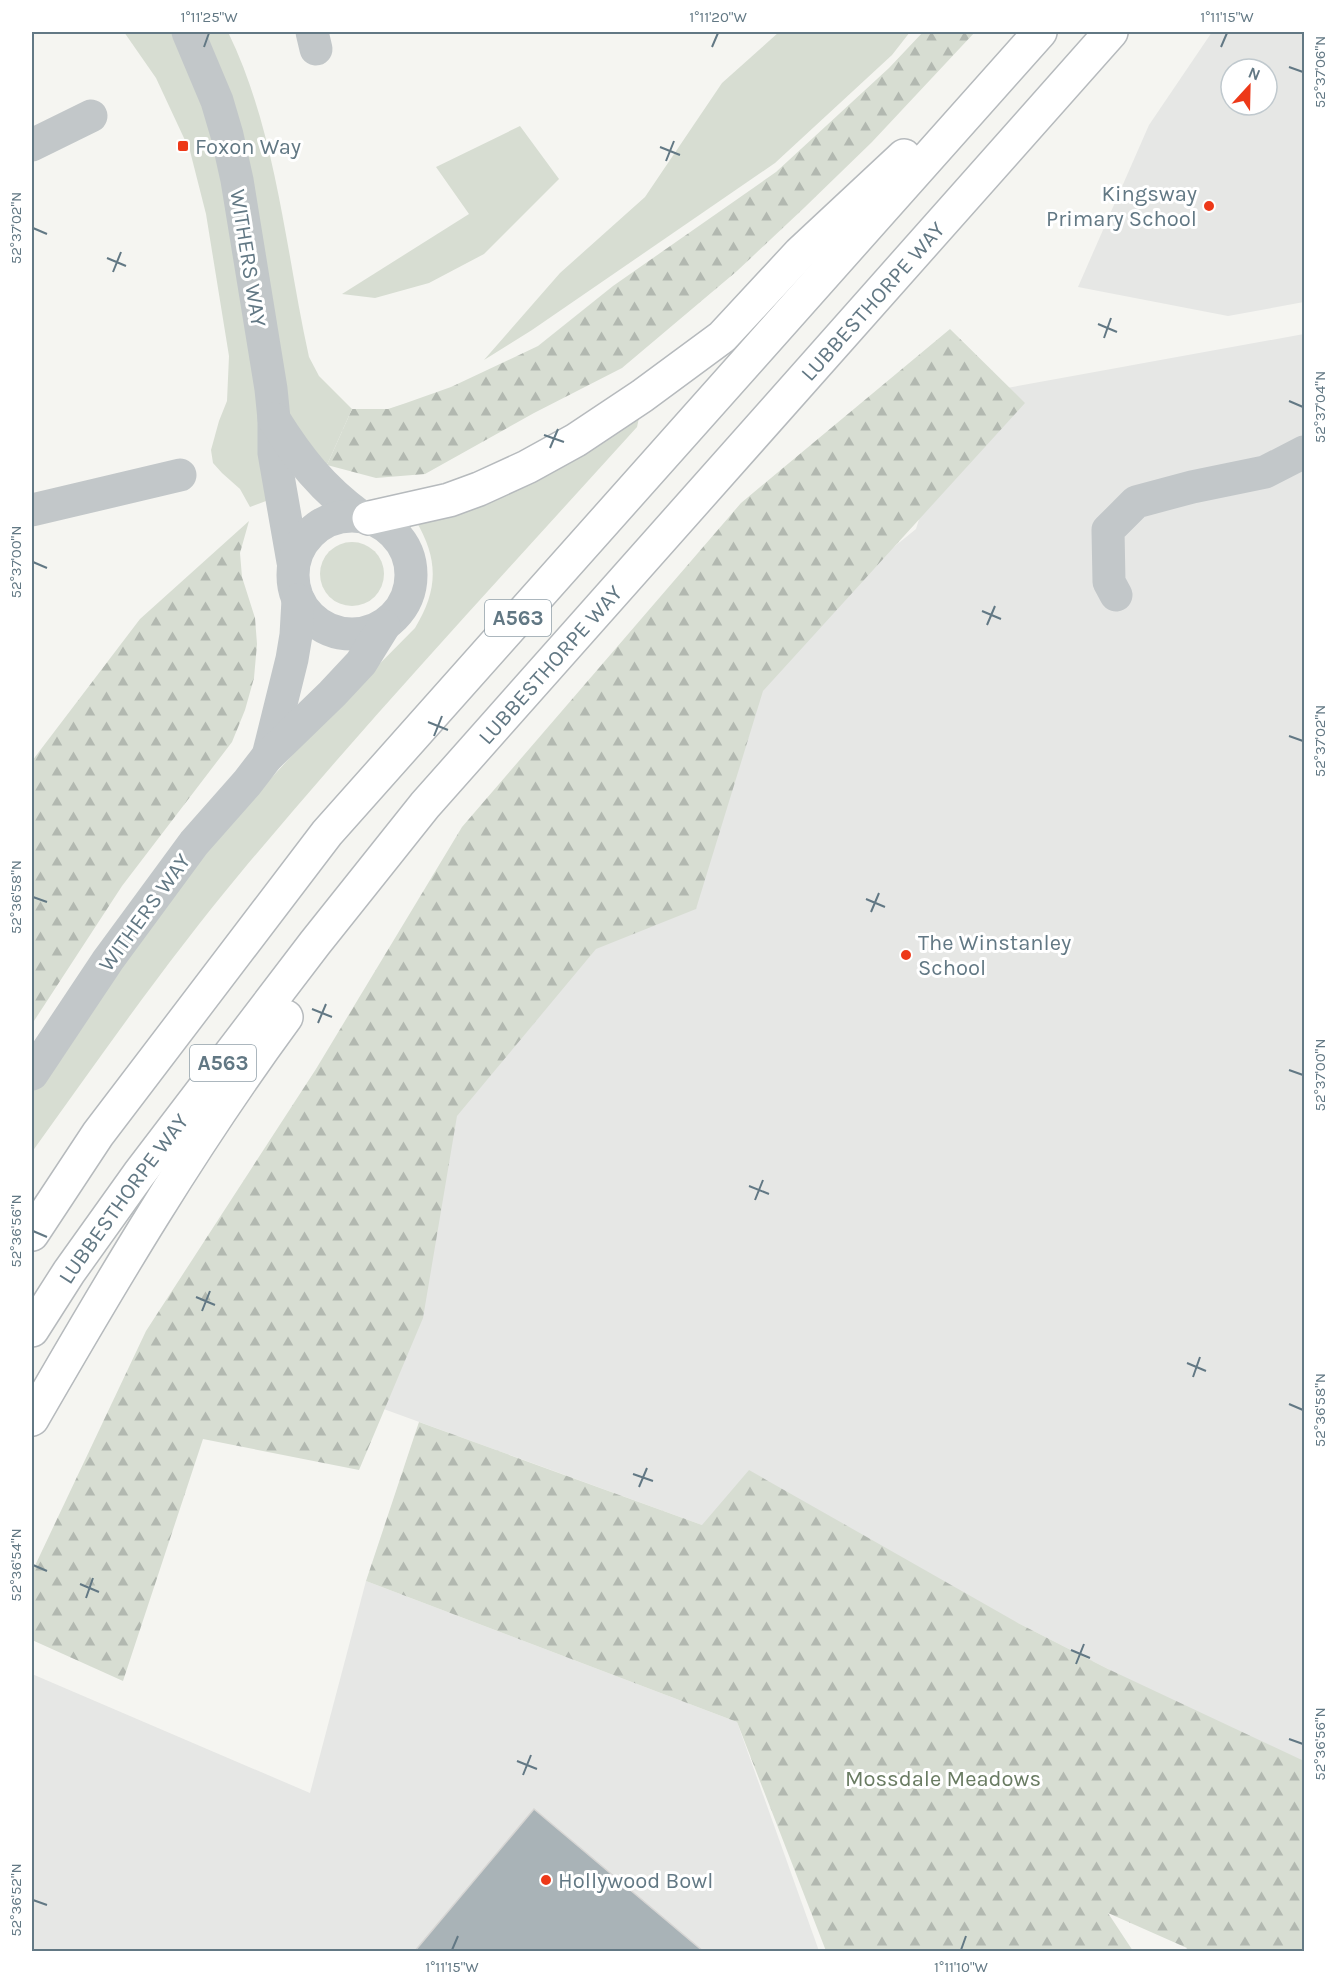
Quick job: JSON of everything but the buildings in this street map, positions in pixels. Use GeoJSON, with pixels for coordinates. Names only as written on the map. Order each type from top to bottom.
{"type":"FeatureCollection","features":[{"type":"Feature","properties":{"kind":"highway"},"geometry":{"type":"LineString","coordinates":[[365,517],[449,500],[479,489],[527,467],[576,440],[642,396],[722,337],[800,253],[1038,32]]}},
{"type":"Feature","properties":{"kind":"highway","name":"A563"},"geometry":{"type":"LineString","coordinates":[[32,1234],[99,1134],[327,833],[1038,32]]}},
{"type":"Feature","properties":{"kind":"highway","name":"LUBBESTHORPE WAY"},"geometry":{"type":"LineString","coordinates":[[32,1330],[69,1272],[138,1174],[425,805],[1111,32]]}},
{"type":"Feature","properties":{"kind":"highway"},"geometry":{"type":"LineString","coordinates":[[32,1419],[144,1229],[253,1062],[319,972],[425,805]]}},
{"type":"Feature","properties":{"kind":"street","name":"WITHERS WAY"},"geometry":{"type":"LineString","coordinates":[[188,32],[217,101],[237,180],[274,419],[274,453],[294,562]]}},
{"type":"Feature","properties":{"kind":"street"},"geometry":{"type":"LineString","coordinates":[[32,145],[91,116]]}},
{"type":"Feature","properties":{"kind":"street","name":"WITHERS WAY"},"geometry":{"type":"LineString","coordinates":[[274,419],[296,454],[317,478],[337,498],[365,517]]}},
{"type":"Feature","properties":{"kind":"street"},"geometry":{"type":"LineString","coordinates":[[1116,594],[1109,582],[1108,530],[1136,502],[1192,487],[1265,472],[1305,453]]}},
{"type":"Feature","properties":{"kind":"street"},"geometry":{"type":"LineString","coordinates":[[32,510],[180,476]]}},
{"type":"Feature","properties":{"kind":"street"},"geometry":{"type":"LineString","coordinates":[[346,515],[365,517],[385,525],[397,534],[407,550],[412,568],[411,587],[404,605],[384,626],[367,633],[346,634],[325,627],[308,615],[298,600],[293,581],[294,562],[300,544],[312,530],[328,520],[346,515]]}},
{"type":"Feature","properties":{"kind":"street","name":"WITHERS WAY"},"geometry":{"type":"LineString","coordinates":[[267,757],[292,659],[298,600]]}},
{"type":"Feature","properties":{"kind":"street","name":"WITHERS WAY"},"geometry":{"type":"LineString","coordinates":[[32,1074],[108,960],[194,843],[267,757],[361,663],[384,626]]}},
{"type":"Feature","properties":{"kind":"shaded area","name":"Kingsway Primary School"},"geometry":{"type":"Polygon","coordinates":[[[1212,32],[1304,32],[1304,302],[1228,316],[1078,287],[1149,125],[1212,32]]]}},
{"type":"Feature","properties":{"kind":"shaded area","name":"The Winstanley School"},"geometry":{"type":"Polygon","coordinates":[[[1304,334],[1304,1764],[1133,1685],[1108,1669],[1018,1623],[702,1525],[282,1372],[388,1086],[831,598],[916,529],[957,397],[1304,334]]]}},
{"type":"Feature","properties":{"kind":"shaded area"},"geometry":{"type":"Polygon","coordinates":[[[366,1581],[737,1722],[819,1951],[32,1951],[32,1674],[310,1793],[366,1581]]]}},
{"type":"Feature","properties":{"kind":"green space"},"geometry":{"type":"Polygon","coordinates":[[[124,32],[228,32],[245,70],[269,150],[309,357],[319,376],[352,409],[327,465],[296,454],[282,495],[250,507],[240,489],[213,463],[211,450],[227,401],[229,356],[206,214],[190,151],[156,78],[124,32]]]}},
{"type":"Feature","properties":{"kind":"green space"},"geometry":{"type":"Polygon","coordinates":[[[779,32],[910,32],[892,55],[775,163],[532,330],[484,360],[560,273],[645,197],[722,83],[779,32]]]}},
{"type":"Feature","properties":{"kind":"green space"},"geometry":{"type":"Polygon","coordinates":[[[923,32],[975,32],[872,142],[805,207],[737,271],[622,368],[534,413],[425,474],[376,478],[327,465],[352,409],[388,409],[406,403],[451,387],[538,346],[613,286],[776,172],[889,68],[923,32]]]}},
{"type":"Feature","properties":{"kind":"green space"},"geometry":{"type":"Polygon","coordinates":[[[520,126],[559,179],[484,254],[429,283],[375,298],[342,294],[469,214],[436,167],[520,126]]]}},
{"type":"Feature","properties":{"kind":"green space"},"geometry":{"type":"Polygon","coordinates":[[[950,329],[1025,403],[763,691],[696,909],[596,949],[457,1116],[423,1318],[359,1470],[203,1439],[123,1681],[32,1640],[32,1572],[146,1331],[316,1069],[462,827],[741,503],[950,329]]]}},
{"type":"Feature","properties":{"kind":"green space"},"geometry":{"type":"Polygon","coordinates":[[[641,409],[637,427],[388,702],[214,905],[32,1152],[32,1092],[112,969],[206,849],[331,713],[415,628],[428,601],[433,575],[429,549],[416,521],[641,409]]]}},
{"type":"Feature","properties":{"kind":"green space"},"geometry":{"type":"Polygon","coordinates":[[[249,521],[240,553],[242,577],[255,618],[257,644],[254,678],[245,710],[232,742],[122,886],[32,1024],[32,761],[140,619],[249,521]]]}},
{"type":"Feature","properties":{"kind":"green space"},"geometry":{"type":"Polygon","coordinates":[[[346,542],[358,542],[375,551],[382,562],[384,574],[382,586],[375,597],[358,606],[346,606],[334,601],[325,592],[320,580],[320,568],[325,556],[334,547],[346,542]]]}},
{"type":"Feature","properties":{"kind":"green space","name":"Mossdale Meadows"},"geometry":{"type":"Polygon","coordinates":[[[419,1422],[702,1525],[749,1470],[1018,1623],[1108,1669],[1304,1761],[1304,1951],[1185,1951],[1187,1948],[1108,1913],[1133,1951],[826,1951],[737,1722],[366,1581],[419,1422]]]}},
{"type":"Feature","properties":{"kind":"place","name":"Foxon Way"},"geometry":{"type":"Point","coordinates":[183,146]}},
{"type":"Feature","properties":{"kind":"place","name":"Kingsway Primary School"},"geometry":{"type":"Point","coordinates":[1209,206]}},
{"type":"Feature","properties":{"kind":"place","name":"The Winstanley School"},"geometry":{"type":"Point","coordinates":[906,955]}},
{"type":"Feature","properties":{"kind":"place","name":"Hollywood Bowl"},"geometry":{"type":"Point","coordinates":[546,1880]}}]}
